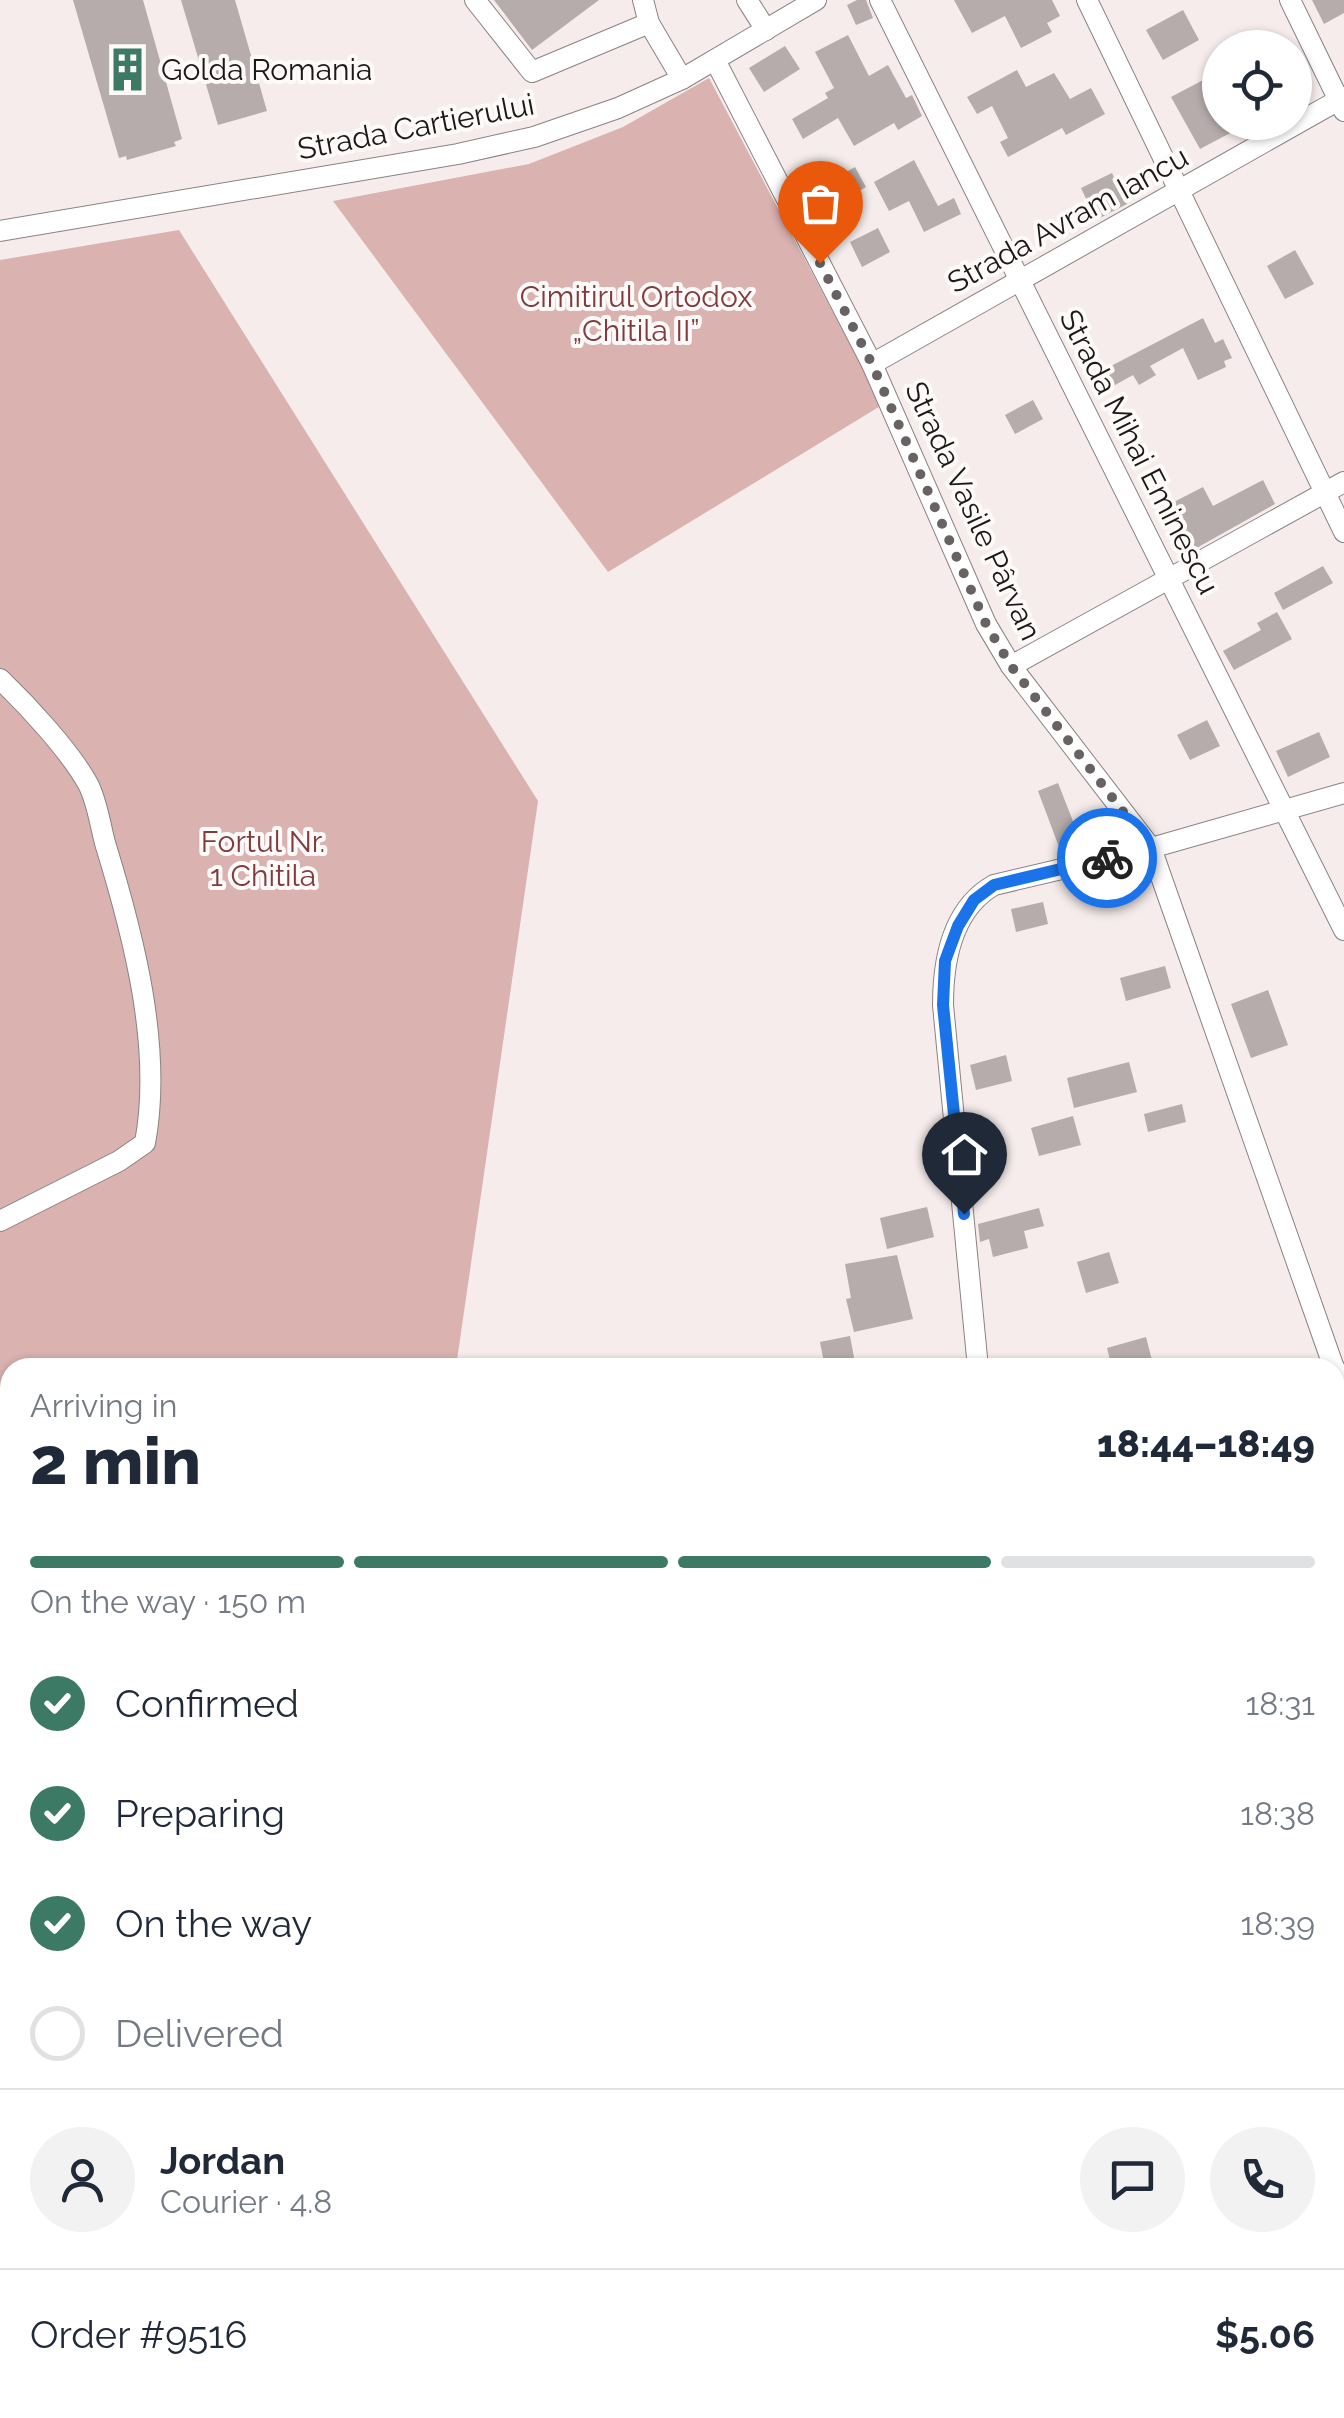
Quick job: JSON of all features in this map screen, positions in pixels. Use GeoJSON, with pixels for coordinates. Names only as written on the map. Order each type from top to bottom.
{"type":"FeatureCollection","features":[{"type":"Feature","properties":{"kind":"street"},"geometry":{"type":"LineString","coordinates":[[476,0],[532,72],[650,23]]}},
{"type":"Feature","properties":{"kind":"street"},"geometry":{"type":"LineString","coordinates":[[643,0],[650,23],[682,80]]}},
{"type":"Feature","properties":{"kind":"street"},"geometry":{"type":"LineString","coordinates":[[747,0],[766,30]]}},
{"type":"Feature","properties":{"kind":"street","name":"Strada Cartierului"},"geometry":{"type":"LineString","coordinates":[[0,230],[501,145],[574,124],[682,80],[816,0]]}},
{"type":"Feature","properties":{"kind":"street","name":"Strada Mihai Eminescu"},"geometry":{"type":"LineString","coordinates":[[880,0],[1344,930]]}},
{"type":"Feature","properties":{"kind":"street"},"geometry":{"type":"LineString","coordinates":[[1087,0],[1344,532]]}},
{"type":"Feature","properties":{"kind":"street"},"geometry":{"type":"LineString","coordinates":[[1290,0],[1342,103]]}},
{"type":"Feature","properties":{"kind":"street","name":"Strada Vasile Pârvan"},"geometry":{"type":"LineString","coordinates":[[714,60],[872,364],[986,624],[1011,666],[1151,848],[1331,1358]]}},
{"type":"Feature","properties":{"kind":"street","name":"Strada Avram Iancu"},"geometry":{"type":"LineString","coordinates":[[872,364],[1342,103]]}},
{"type":"Feature","properties":{"kind":"street"},"geometry":{"type":"LineString","coordinates":[[1011,666],[1344,482]]}},
{"type":"Feature","properties":{"kind":"street"},"geometry":{"type":"LineString","coordinates":[[0,679],[30,708],[88,785],[126,912],[149,1040],[150,1119],[145,1143],[119,1161],[0,1220]]}},
{"type":"Feature","properties":{"kind":"street"},"geometry":{"type":"LineString","coordinates":[[977,1358],[943,980],[951,944],[974,900],[994,885],[1151,848],[1344,792]]}},
{"type":"Feature","properties":{"kind":"green space","name":"Cimitirul Ortodox „Chitila II”"},"geometry":{"type":"Polygon","coordinates":[[[709,78],[882,405],[608,572],[333,201],[529,164],[623,127],[709,78]]]}},
{"type":"Feature","properties":{"kind":"green space","name":"Fortul Nr. 1 Chitila"},"geometry":{"type":"Polygon","coordinates":[[[179,230],[538,801],[457,1358],[0,1358],[0,260],[179,230]]]}},
{"type":"Feature","properties":{"kind":"building","name":"Golda Romania"},"geometry":{"type":"Polygon","coordinates":[[[73,0],[143,0],[182,139],[174,142],[176,146],[127,160],[126,156],[119,158],[73,0]]]}},
{"type":"Feature","properties":{"kind":"building"},"geometry":{"type":"Polygon","coordinates":[[[181,0],[235,0],[267,111],[218,125],[181,0]]]}},
{"type":"Feature","properties":{"kind":"building"},"geometry":{"type":"Polygon","coordinates":[[[494,0],[599,0],[532,50],[494,0]]]}},
{"type":"Feature","properties":{"kind":"building"},"geometry":{"type":"Polygon","coordinates":[[[866,0],[873,18],[856,25],[847,5],[866,0]]]}},
{"type":"Feature","properties":{"kind":"building"},"geometry":{"type":"Polygon","coordinates":[[[954,0],[1052,0],[1060,16],[1047,23],[1052,32],[1021,48],[1005,16],[972,33],[954,0]]]}},
{"type":"Feature","properties":{"kind":"building"},"geometry":{"type":"Polygon","coordinates":[[[1312,0],[1344,0],[1344,13],[1324,24],[1312,0]]]}},
{"type":"Feature","properties":{"kind":"building"},"geometry":{"type":"Polygon","coordinates":[[[1183,10],[1199,40],[1163,60],[1146,30],[1183,10]]]}},
{"type":"Feature","properties":{"kind":"building"},"geometry":{"type":"Polygon","coordinates":[[[848,35],[869,76],[888,65],[906,98],[912,95],[922,116],[898,130],[894,123],[854,146],[838,118],[803,139],[792,119],[828,98],[825,93],[834,88],[815,52],[848,35]]]}},
{"type":"Feature","properties":{"kind":"building"},"geometry":{"type":"Polygon","coordinates":[[[785,46],[800,69],[764,92],[749,68],[785,46]]]}},
{"type":"Feature","properties":{"kind":"building"},"geometry":{"type":"Polygon","coordinates":[[[1017,70],[1026,87],[1054,73],[1070,99],[1091,88],[1105,114],[1066,135],[1062,128],[1008,157],[1000,142],[1008,138],[992,106],[977,114],[967,97],[1017,70]]]}},
{"type":"Feature","properties":{"kind":"building"},"geometry":{"type":"Polygon","coordinates":[[[1202,81],[1202,140],[1217,140],[1200,149],[1171,97],[1202,81]]]}},
{"type":"Feature","properties":{"kind":"building"},"geometry":{"type":"Polygon","coordinates":[[[914,160],[938,206],[954,198],[961,214],[924,232],[909,201],[889,211],[874,182],[914,160]]]}},
{"type":"Feature","properties":{"kind":"building"},"geometry":{"type":"Polygon","coordinates":[[[855,167],[866,187],[824,211],[813,191],[855,167]]]}},
{"type":"Feature","properties":{"kind":"building"},"geometry":{"type":"Polygon","coordinates":[[[1112,173],[1127,204],[1096,220],[1081,188],[1112,173]]]}},
{"type":"Feature","properties":{"kind":"building"},"geometry":{"type":"Polygon","coordinates":[[[878,228],[890,252],[862,267],[850,242],[878,228]]]}},
{"type":"Feature","properties":{"kind":"building"},"geometry":{"type":"Polygon","coordinates":[[[1295,250],[1314,284],[1285,299],[1267,266],[1295,250]]]}},
{"type":"Feature","properties":{"kind":"building"},"geometry":{"type":"Polygon","coordinates":[[[1203,318],[1215,343],[1223,339],[1232,358],[1224,361],[1226,367],[1198,380],[1183,348],[1150,366],[1156,375],[1139,385],[1133,375],[1097,395],[1088,378],[1203,318]]]}},
{"type":"Feature","properties":{"kind":"building"},"geometry":{"type":"Polygon","coordinates":[[[1033,400],[1043,419],[1015,434],[1005,415],[1033,400]]]}},
{"type":"Feature","properties":{"kind":"building"},"geometry":{"type":"Polygon","coordinates":[[[1263,480],[1275,504],[1193,550],[1170,504],[1203,487],[1213,506],[1263,480]]]}},
{"type":"Feature","properties":{"kind":"building"},"geometry":{"type":"Polygon","coordinates":[[[1323,566],[1333,583],[1283,610],[1274,593],[1323,566]]]}},
{"type":"Feature","properties":{"kind":"building"},"geometry":{"type":"Polygon","coordinates":[[[1277,612],[1292,639],[1234,670],[1223,651],[1261,630],[1257,623],[1277,612]]]}},
{"type":"Feature","properties":{"kind":"building"},"geometry":{"type":"Polygon","coordinates":[[[1207,720],[1220,746],[1190,760],[1177,735],[1207,720]]]}},
{"type":"Feature","properties":{"kind":"building"},"geometry":{"type":"Polygon","coordinates":[[[1319,732],[1330,757],[1288,777],[1276,751],[1319,732]]]}},
{"type":"Feature","properties":{"kind":"building"},"geometry":{"type":"Polygon","coordinates":[[[1058,783],[1080,839],[1059,847],[1038,791],[1058,783]]]}},
{"type":"Feature","properties":{"kind":"building"},"geometry":{"type":"Polygon","coordinates":[[[1043,902],[1048,924],[1016,932],[1011,909],[1043,902]]]}},
{"type":"Feature","properties":{"kind":"building"},"geometry":{"type":"Polygon","coordinates":[[[1165,966],[1171,988],[1126,1001],[1120,978],[1165,966]]]}},
{"type":"Feature","properties":{"kind":"building"},"geometry":{"type":"Polygon","coordinates":[[[1268,990],[1288,1045],[1251,1058],[1231,1004],[1268,990]]]}},
{"type":"Feature","properties":{"kind":"building"},"geometry":{"type":"Polygon","coordinates":[[[1006,1055],[1012,1081],[976,1090],[970,1065],[1006,1055]]]}},
{"type":"Feature","properties":{"kind":"building"},"geometry":{"type":"Polygon","coordinates":[[[1129,1062],[1137,1092],[1074,1108],[1067,1078],[1129,1062]]]}},
{"type":"Feature","properties":{"kind":"building"},"geometry":{"type":"Polygon","coordinates":[[[1182,1104],[1186,1122],[1148,1132],[1144,1114],[1182,1104]]]}},
{"type":"Feature","properties":{"kind":"building"},"geometry":{"type":"Polygon","coordinates":[[[1073,1116],[1081,1145],[1039,1156],[1031,1128],[1073,1116]]]}},
{"type":"Feature","properties":{"kind":"building"},"geometry":{"type":"Polygon","coordinates":[[[927,1207],[934,1237],[887,1249],[880,1218],[927,1207]]]}},
{"type":"Feature","properties":{"kind":"building"},"geometry":{"type":"Polygon","coordinates":[[[1039,1208],[1044,1226],[1024,1231],[1028,1248],[993,1257],[989,1239],[980,1242],[978,1224],[1039,1208]]]}},
{"type":"Feature","properties":{"kind":"building"},"geometry":{"type":"Polygon","coordinates":[[[1109,1252],[1119,1283],[1086,1293],[1077,1262],[1109,1252]]]}},
{"type":"Feature","properties":{"kind":"building"},"geometry":{"type":"Polygon","coordinates":[[[897,1255],[913,1319],[854,1332],[846,1299],[851,1298],[845,1264],[897,1255]]]}},
{"type":"Feature","properties":{"kind":"building"},"geometry":{"type":"Polygon","coordinates":[[[850,1336],[854,1358],[823,1358],[820,1342],[850,1336]]]}},
{"type":"Feature","properties":{"kind":"building"},"geometry":{"type":"Polygon","coordinates":[[[1146,1337],[1151,1358],[1110,1358],[1107,1348],[1146,1337]]]}},
{"type":"Feature","properties":{"kind":"way so far"},"geometry":{"type":"LineString","coordinates":[[820,263],[872,364],[986,624],[1011,666],[1151,848],[1107,858]]}},
{"type":"Feature","properties":{"kind":"place","name":"Golda Romania"},"geometry":{"type":"Point","coordinates":[128,70]}},
{"type":"Feature","properties":{"kind":"route"},"geometry":{"type":"LineString","coordinates":[[964,1214],[943,1005],[945,961],[958,926],[974,900],[994,885],[1107,858]]}}]}
